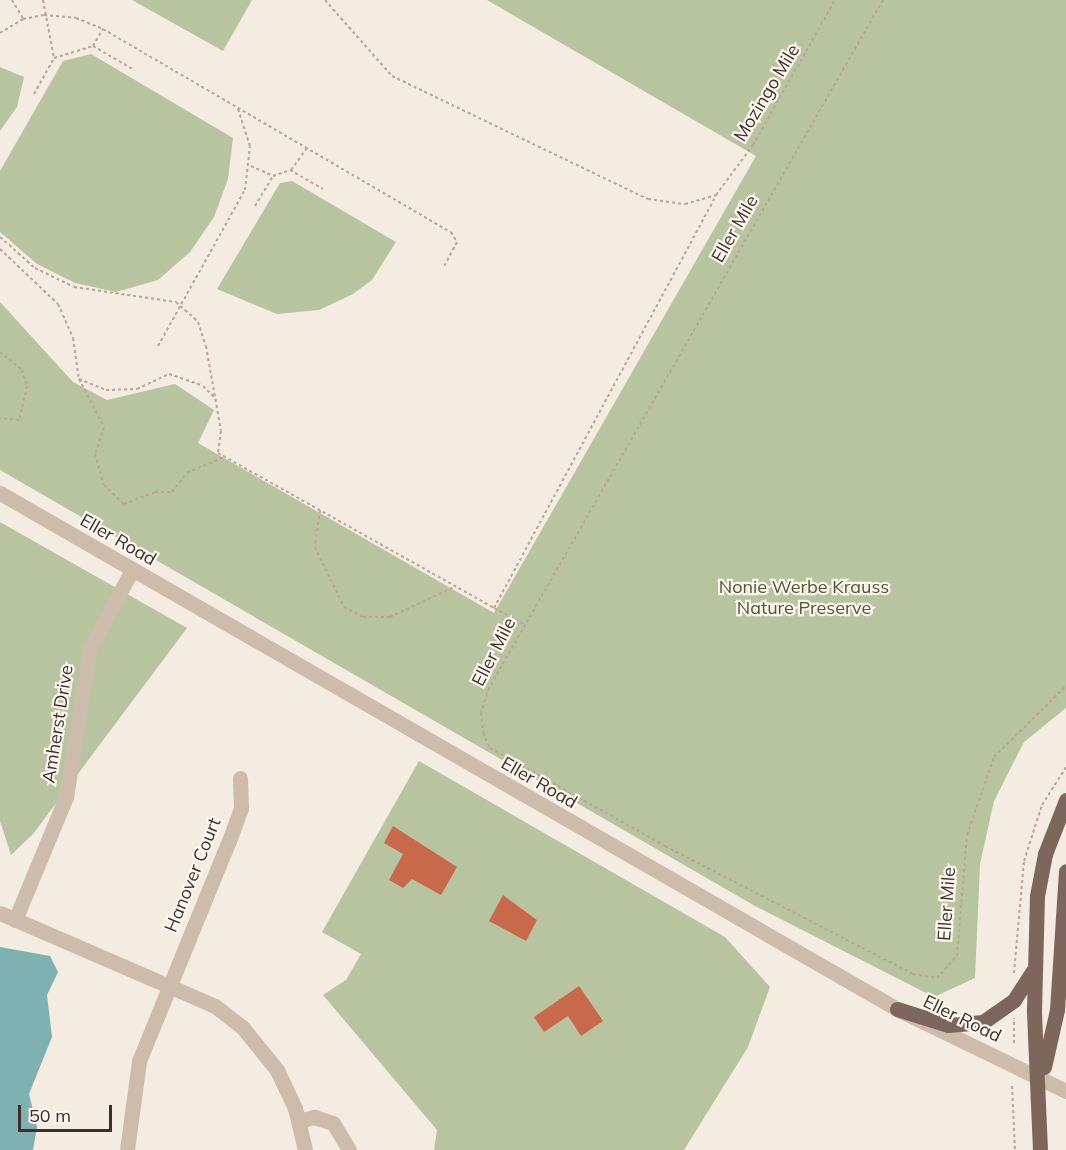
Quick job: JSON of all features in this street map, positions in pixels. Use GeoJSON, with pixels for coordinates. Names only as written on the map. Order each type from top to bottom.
{"type":"FeatureCollection","features":[{"type":"Feature","properties":{"kind":"main road"},"geometry":{"type":"LineString","coordinates":[[1040,1150],[1041,1082],[1034,968],[1040,876],[1066,800]]}},
{"type":"Feature","properties":{"kind":"main road"},"geometry":{"type":"LineString","coordinates":[[1041,1082],[1057,1010],[1066,871]]}},
{"type":"Feature","properties":{"kind":"main road"},"geometry":{"type":"LineString","coordinates":[[897,1010],[948,1025],[983,1022],[1014,1000],[1034,968]]}},
{"type":"Feature","properties":{"kind":"street","name":"Eller Road"},"geometry":{"type":"LineString","coordinates":[[0,494],[897,1010],[1041,1082],[1066,1091]]}},
{"type":"Feature","properties":{"kind":"street","name":"Amherst Drive"},"geometry":{"type":"LineString","coordinates":[[15,920],[71,777],[90,648],[132,570]]}},
{"type":"Feature","properties":{"kind":"street","name":"Hanover Court"},"geometry":{"type":"LineString","coordinates":[[127,1150],[139,1061],[241,808],[240,778]]}},
{"type":"Feature","properties":{"kind":"street"},"geometry":{"type":"LineString","coordinates":[[0,914],[170,984],[215,1006],[243,1028],[278,1070],[299,1121],[305,1150]]}},
{"type":"Feature","properties":{"kind":"street"},"geometry":{"type":"LineString","coordinates":[[299,1121],[314,1117],[333,1123],[349,1150]]}},
{"type":"Feature","properties":{"kind":"path"},"geometry":{"type":"LineString","coordinates":[[12,0],[23,19]]}},
{"type":"Feature","properties":{"kind":"path"},"geometry":{"type":"LineString","coordinates":[[34,94],[54,58],[44,15],[44,0]]}},
{"type":"Feature","properties":{"kind":"path"},"geometry":{"type":"LineString","coordinates":[[326,0],[392,76],[609,176],[648,199],[685,204],[716,195]]}},
{"type":"Feature","properties":{"kind":"path","name":"Mozingo Mile"},"geometry":{"type":"LineString","coordinates":[[494,608],[716,195],[753,145],[835,0]]}},
{"type":"Feature","properties":{"kind":"path","name":"Eller Mile"},"geometry":{"type":"LineString","coordinates":[[883,0],[524,624],[481,713],[490,748],[665,846],[926,978],[950,970],[957,956],[967,835],[994,757],[1066,687]]}},
{"type":"Feature","properties":{"kind":"path"},"geometry":{"type":"LineString","coordinates":[[0,33],[23,19],[44,15],[76,18],[103,29],[451,232],[457,242],[444,266]]}},
{"type":"Feature","properties":{"kind":"path"},"geometry":{"type":"LineString","coordinates":[[54,58],[93,46],[103,29]]}},
{"type":"Feature","properties":{"kind":"path"},"geometry":{"type":"LineString","coordinates":[[93,46],[134,70]]}},
{"type":"Feature","properties":{"kind":"path"},"geometry":{"type":"LineString","coordinates":[[158,346],[231,219],[250,165],[238,108]]}},
{"type":"Feature","properties":{"kind":"path"},"geometry":{"type":"LineString","coordinates":[[255,206],[273,176],[290,170],[307,147]]}},
{"type":"Feature","properties":{"kind":"path"},"geometry":{"type":"LineString","coordinates":[[250,165],[273,176]]}},
{"type":"Feature","properties":{"kind":"path"},"geometry":{"type":"LineString","coordinates":[[290,170],[323,189]]}},
{"type":"Feature","properties":{"kind":"path"},"geometry":{"type":"LineString","coordinates":[[0,237],[35,268],[74,287],[150,296],[181,306],[198,322],[216,399],[218,453],[524,624]]}},
{"type":"Feature","properties":{"kind":"path"},"geometry":{"type":"LineString","coordinates":[[0,249],[58,304],[73,338],[79,379],[104,427],[94,454],[104,485],[124,504],[154,492],[172,492],[188,473],[225,456]]}},
{"type":"Feature","properties":{"kind":"path"},"geometry":{"type":"LineString","coordinates":[[0,352],[22,370],[27,386],[19,420],[0,418]]}},
{"type":"Feature","properties":{"kind":"path"},"geometry":{"type":"LineString","coordinates":[[79,379],[106,390],[137,388],[169,374],[203,386],[216,399]]}},
{"type":"Feature","properties":{"kind":"path"},"geometry":{"type":"LineString","coordinates":[[320,510],[315,547],[344,607],[363,617],[390,617],[454,586]]}},
{"type":"Feature","properties":{"kind":"path"},"geometry":{"type":"LineString","coordinates":[[1014,1012],[1014,1043]]}},
{"type":"Feature","properties":{"kind":"path"},"geometry":{"type":"LineString","coordinates":[[1012,1086],[1016,1150]]}},
{"type":"Feature","properties":{"kind":"green space"},"geometry":{"type":"Polygon","coordinates":[[[132,0],[252,0],[223,51],[132,0]]]}},
{"type":"Feature","properties":{"kind":"green space","name":"Nonie Werbe Krauss Nature Preserve"},"geometry":{"type":"Polygon","coordinates":[[[487,0],[1066,0],[1066,708],[1024,742],[994,801],[980,864],[975,978],[934,997],[755,906],[0,470],[0,302],[73,382],[107,400],[175,384],[214,410],[198,443],[494,613],[756,156],[487,0]]]}},
{"type":"Feature","properties":{"kind":"green space"},"geometry":{"type":"Polygon","coordinates":[[[91,54],[233,138],[228,179],[214,217],[190,252],[158,280],[116,292],[75,283],[37,264],[0,232],[0,171],[63,61],[91,54]]]}},
{"type":"Feature","properties":{"kind":"green space"},"geometry":{"type":"Polygon","coordinates":[[[0,67],[24,77],[17,107],[0,131],[0,67]]]}},
{"type":"Feature","properties":{"kind":"green space"},"geometry":{"type":"Polygon","coordinates":[[[292,181],[396,242],[372,280],[353,294],[319,310],[277,314],[217,289],[280,183],[292,181]]]}},
{"type":"Feature","properties":{"kind":"green space"},"geometry":{"type":"Polygon","coordinates":[[[0,522],[187,628],[33,834],[11,855],[0,821],[0,522]]]}},
{"type":"Feature","properties":{"kind":"green space"},"geometry":{"type":"Polygon","coordinates":[[[419,761],[725,937],[770,987],[748,1047],[684,1150],[434,1150],[437,1130],[323,995],[346,980],[361,954],[322,932],[419,761]]]}},
{"type":"Feature","properties":{"kind":"water"},"geometry":{"type":"Polygon","coordinates":[[[0,947],[50,956],[58,972],[47,995],[52,1037],[29,1094],[37,1127],[33,1150],[0,1150],[0,947]]]}},
{"type":"Feature","properties":{"kind":"building"},"geometry":{"type":"Polygon","coordinates":[[[393,826],[457,867],[441,895],[412,879],[403,888],[389,880],[403,854],[384,843],[393,826]]]}},
{"type":"Feature","properties":{"kind":"building"},"geometry":{"type":"Polygon","coordinates":[[[503,895],[537,920],[526,941],[489,921],[503,895]]]}},
{"type":"Feature","properties":{"kind":"building"},"geometry":{"type":"Polygon","coordinates":[[[579,986],[603,1021],[581,1036],[568,1016],[544,1032],[534,1017],[579,986]]]}}]}
